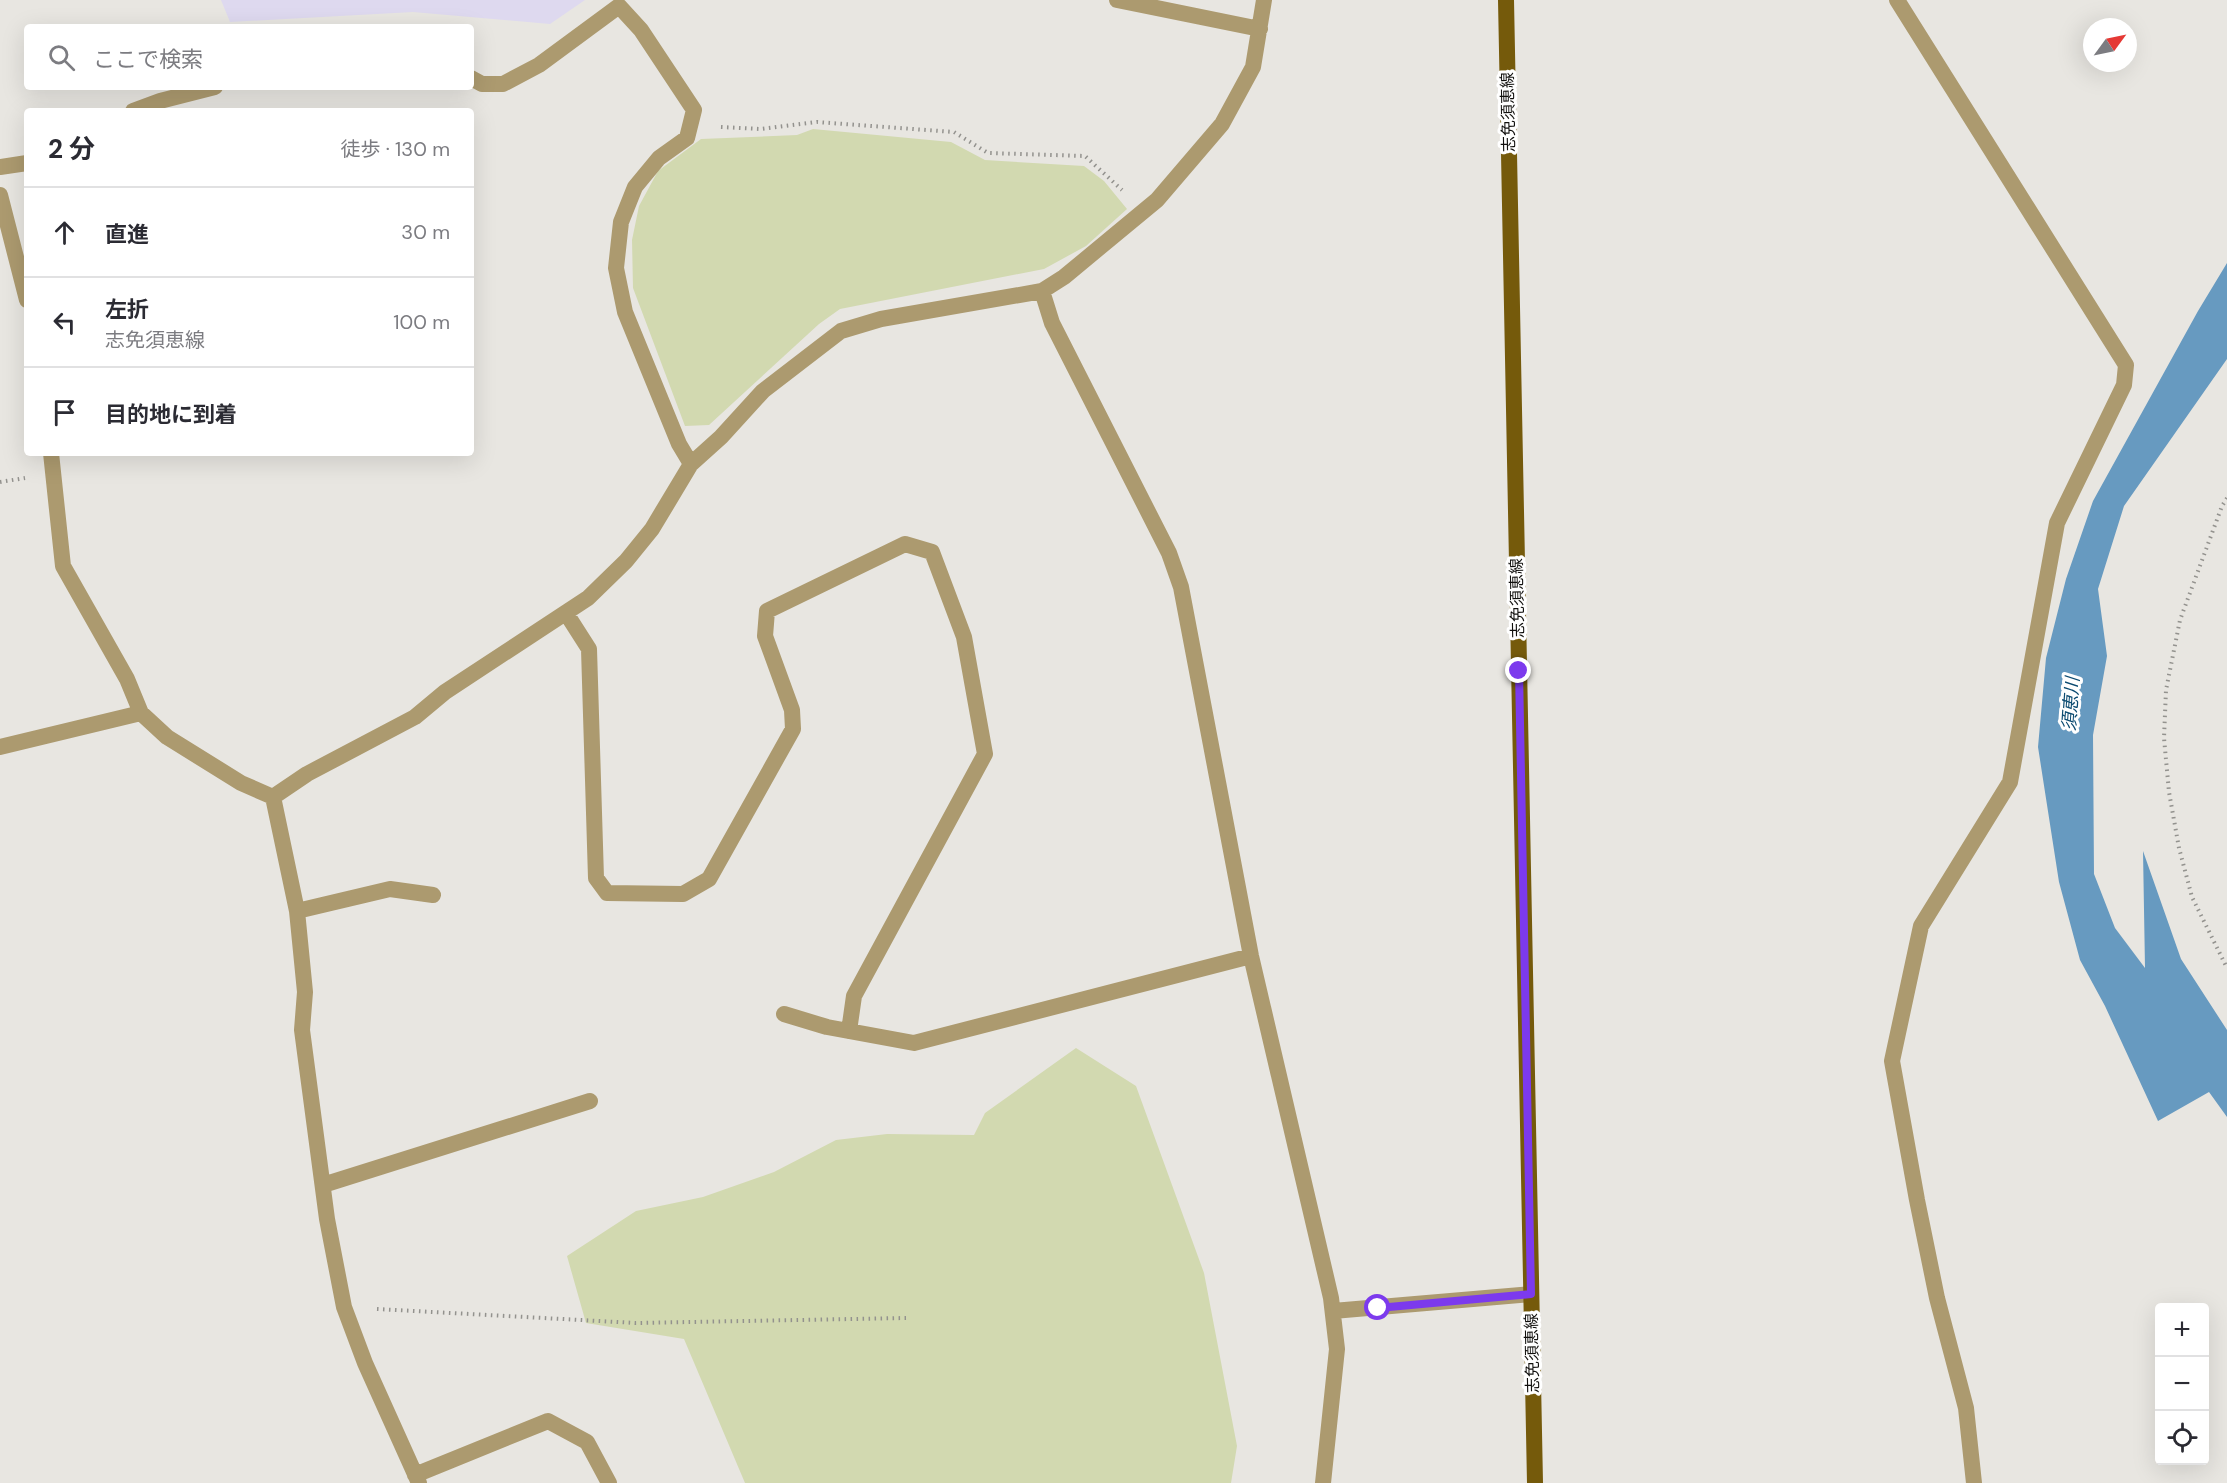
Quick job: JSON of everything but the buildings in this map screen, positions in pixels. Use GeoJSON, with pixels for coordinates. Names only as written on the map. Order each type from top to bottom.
{"type":"FeatureCollection","features":[{"type":"Feature","properties":{"kind":"main road","name":"志免須恵線"},"geometry":{"type":"LineString","coordinates":[[1506,0],[1535,1483]]}},
{"type":"Feature","properties":{"kind":"street"},"geometry":{"type":"LineString","coordinates":[[1117,0],[1260,29]]}},
{"type":"Feature","properties":{"kind":"street"},"geometry":{"type":"LineString","coordinates":[[273,797],[307,774],[415,717],[445,692],[588,598],[626,561],[652,530],[691,464],[721,437],[763,391],[841,331],[881,319],[1042,291],[1064,277],[1157,200],[1222,124],[1253,67],[1264,0]]}},
{"type":"Feature","properties":{"kind":"street"},"geometry":{"type":"LineString","coordinates":[[1897,0],[2126,365],[2124,385],[2057,523],[2010,782],[1921,926],[1893,1061],[1937,1298],[1966,1408],[1974,1483]]}},
{"type":"Feature","properties":{"kind":"street"},"geometry":{"type":"LineString","coordinates":[[474,80],[482,84],[503,84],[539,65],[623,3],[694,110],[687,138],[659,158],[635,187],[621,222],[616,268],[625,312],[679,444],[691,464]]}},
{"type":"Feature","properties":{"kind":"street"},"geometry":{"type":"LineString","coordinates":[[141,108],[203,90]]}},
{"type":"Feature","properties":{"kind":"street"},"geometry":{"type":"LineString","coordinates":[[0,167],[24,163]]}},
{"type":"Feature","properties":{"kind":"street"},"geometry":{"type":"LineString","coordinates":[[0,195],[24,288]]}},
{"type":"Feature","properties":{"kind":"street"},"geometry":{"type":"LineString","coordinates":[[1042,291],[1052,323],[1169,553],[1181,587],[1251,956],[1333,1311],[1337,1349],[1323,1483]]}},
{"type":"Feature","properties":{"kind":"street"},"geometry":{"type":"LineString","coordinates":[[51,456],[63,566],[127,679],[141,713],[167,737],[241,783],[273,797]]}},
{"type":"Feature","properties":{"kind":"street"},"geometry":{"type":"LineString","coordinates":[[566,613],[589,649],[596,878],[607,893],[683,894],[709,879],[793,729],[792,710],[765,636],[767,611],[905,544],[932,552],[964,637],[985,754],[854,996],[849,1031]]}},
{"type":"Feature","properties":{"kind":"street"},"geometry":{"type":"LineString","coordinates":[[0,747],[141,713]]}},
{"type":"Feature","properties":{"kind":"street"},"geometry":{"type":"LineString","coordinates":[[273,797],[297,911],[305,992],[302,1030],[327,1219],[344,1307],[365,1363],[417,1479],[548,1421],[587,1442],[609,1483]]}},
{"type":"Feature","properties":{"kind":"street"},"geometry":{"type":"LineString","coordinates":[[297,911],[390,889],[433,895]]}},
{"type":"Feature","properties":{"kind":"street"},"geometry":{"type":"LineString","coordinates":[[784,1014],[826,1027],[914,1043],[1251,956]]}},
{"type":"Feature","properties":{"kind":"street"},"geometry":{"type":"LineString","coordinates":[[322,1185],[590,1101]]}},
{"type":"Feature","properties":{"kind":"street"},"geometry":{"type":"LineString","coordinates":[[1333,1311],[1531,1294]]}},
{"type":"Feature","properties":{"kind":"path"},"geometry":{"type":"LineString","coordinates":[[687,138],[712,126],[760,129],[817,122],[954,132],[988,153],[1085,156],[1144,212]]}},
{"type":"Feature","properties":{"kind":"path"},"geometry":{"type":"LineString","coordinates":[[2227,498],[2180,620],[2166,690],[2164,738],[2169,792],[2179,848],[2192,897],[2227,968]]}},
{"type":"Feature","properties":{"kind":"path"},"geometry":{"type":"LineString","coordinates":[[344,1307],[636,1323],[906,1318]]}},
{"type":"Feature","properties":{"kind":"shaded area"},"geometry":{"type":"Polygon","coordinates":[[[221,0],[585,0],[550,24],[413,12],[230,22],[221,0]]]}},
{"type":"Feature","properties":{"kind":"green space"},"geometry":{"type":"Polygon","coordinates":[[[813,129],[951,142],[985,160],[1084,166],[1104,181],[1127,209],[1086,246],[1044,269],[840,309],[819,324],[709,425],[685,426],[633,288],[632,240],[639,206],[658,171],[701,139],[797,135],[813,129]]]}},
{"type":"Feature","properties":{"kind":"green space"},"geometry":{"type":"Polygon","coordinates":[[[1076,1048],[1136,1086],[1204,1273],[1237,1446],[1231,1483],[745,1483],[684,1339],[586,1323],[567,1256],[636,1211],[703,1197],[774,1172],[836,1140],[887,1134],[974,1135],[985,1113],[1076,1048]]]}},
{"type":"Feature","properties":{"kind":"water","name":"須恵川"},"geometry":{"type":"Polygon","coordinates":[[[2227,263],[2227,359],[2124,506],[2098,589],[2107,656],[2093,735],[2094,874],[2115,928],[2145,968],[2143,851],[2181,959],[2227,1030],[2227,1117],[2209,1092],[2158,1121],[2105,1006],[2080,960],[2059,882],[2038,747],[2046,658],[2066,579],[2093,501],[2227,263]]]}},
{"type":"Feature","properties":{"kind":"route"},"geometry":{"type":"LineString","coordinates":[[1378,1308],[1531,1294],[1519,671]]}}]}
